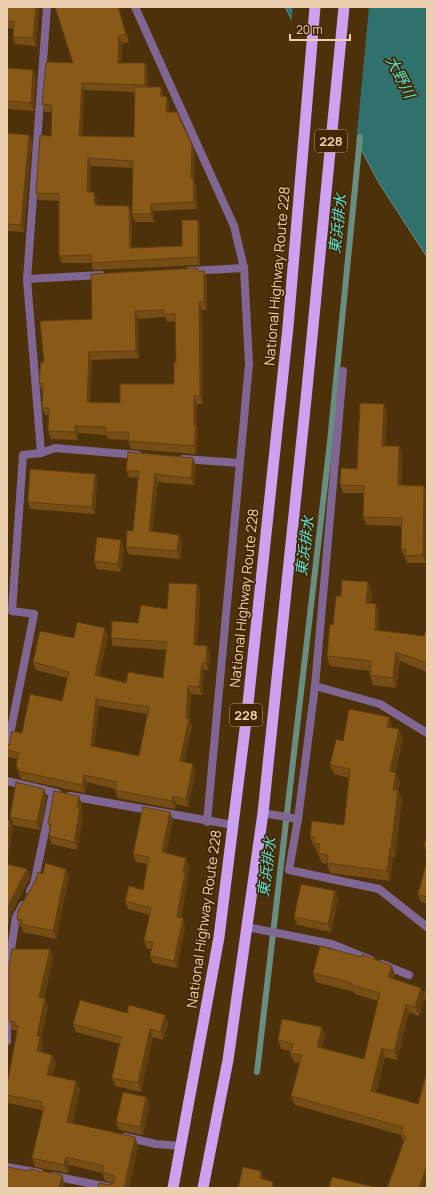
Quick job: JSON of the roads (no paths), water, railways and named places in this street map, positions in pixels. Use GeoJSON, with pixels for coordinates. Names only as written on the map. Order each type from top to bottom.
{"type":"FeatureCollection","features":[{"type":"Feature","properties":{"kind":"highway","name":"National Highway Route 228"},"geometry":{"type":"LineString","coordinates":[[173,1188],[182,1146],[219,937],[233,825],[248,697],[295,239],[315,7]]}},
{"type":"Feature","properties":{"kind":"highway","name":"228"},"geometry":{"type":"LineString","coordinates":[[203,1188],[228,1060],[263,813],[344,7]]}},
{"type":"Feature","properties":{"kind":"street"},"geometry":{"type":"LineString","coordinates":[[41,453],[27,279],[47,7]]}},
{"type":"Feature","properties":{"kind":"street"},"geometry":{"type":"LineString","coordinates":[[135,7],[234,226],[244,268],[249,364],[207,822]]}},
{"type":"Feature","properties":{"kind":"street"},"geometry":{"type":"LineString","coordinates":[[182,271],[244,268]]}},
{"type":"Feature","properties":{"kind":"street"},"geometry":{"type":"LineString","coordinates":[[27,279],[112,275]]}},
{"type":"Feature","properties":{"kind":"street"},"geometry":{"type":"LineString","coordinates":[[343,371],[316,686],[298,819],[289,870],[379,889],[427,927]]}},
{"type":"Feature","properties":{"kind":"street"},"geometry":{"type":"LineString","coordinates":[[7,749],[34,614],[12,611],[23,455],[41,453],[55,448],[147,456]]}},
{"type":"Feature","properties":{"kind":"street"},"geometry":{"type":"LineString","coordinates":[[170,458],[240,463]]}},
{"type":"Feature","properties":{"kind":"street"},"geometry":{"type":"LineString","coordinates":[[316,686],[380,704],[427,732]]}},
{"type":"Feature","properties":{"kind":"street"},"geometry":{"type":"LineString","coordinates":[[7,780],[53,793],[207,822],[233,825]]}},
{"type":"Feature","properties":{"kind":"street"},"geometry":{"type":"LineString","coordinates":[[7,1042],[7,975],[16,917],[34,884],[53,793]]}},
{"type":"Feature","properties":{"kind":"street"},"geometry":{"type":"LineString","coordinates":[[263,813],[298,819]]}},
{"type":"Feature","properties":{"kind":"street"},"geometry":{"type":"LineString","coordinates":[[247,927],[332,944],[409,975]]}},
{"type":"Feature","properties":{"kind":"street"},"geometry":{"type":"LineString","coordinates":[[118,1135],[156,1144],[182,1146]]}},
{"type":"Feature","properties":{"kind":"street"},"geometry":{"type":"LineString","coordinates":[[7,1166],[113,1188]]}},
{"type":"Feature","properties":{"kind":"water","name":"大野川"},"geometry":{"type":"Polygon","coordinates":[[[285,7],[427,7],[427,257],[379,183],[285,7]]]}},
{"type":"Feature","properties":{"kind":"waterway","name":"東浜排水"},"geometry":{"type":"LineString","coordinates":[[257,1072],[330,442],[360,137]]}}]}
